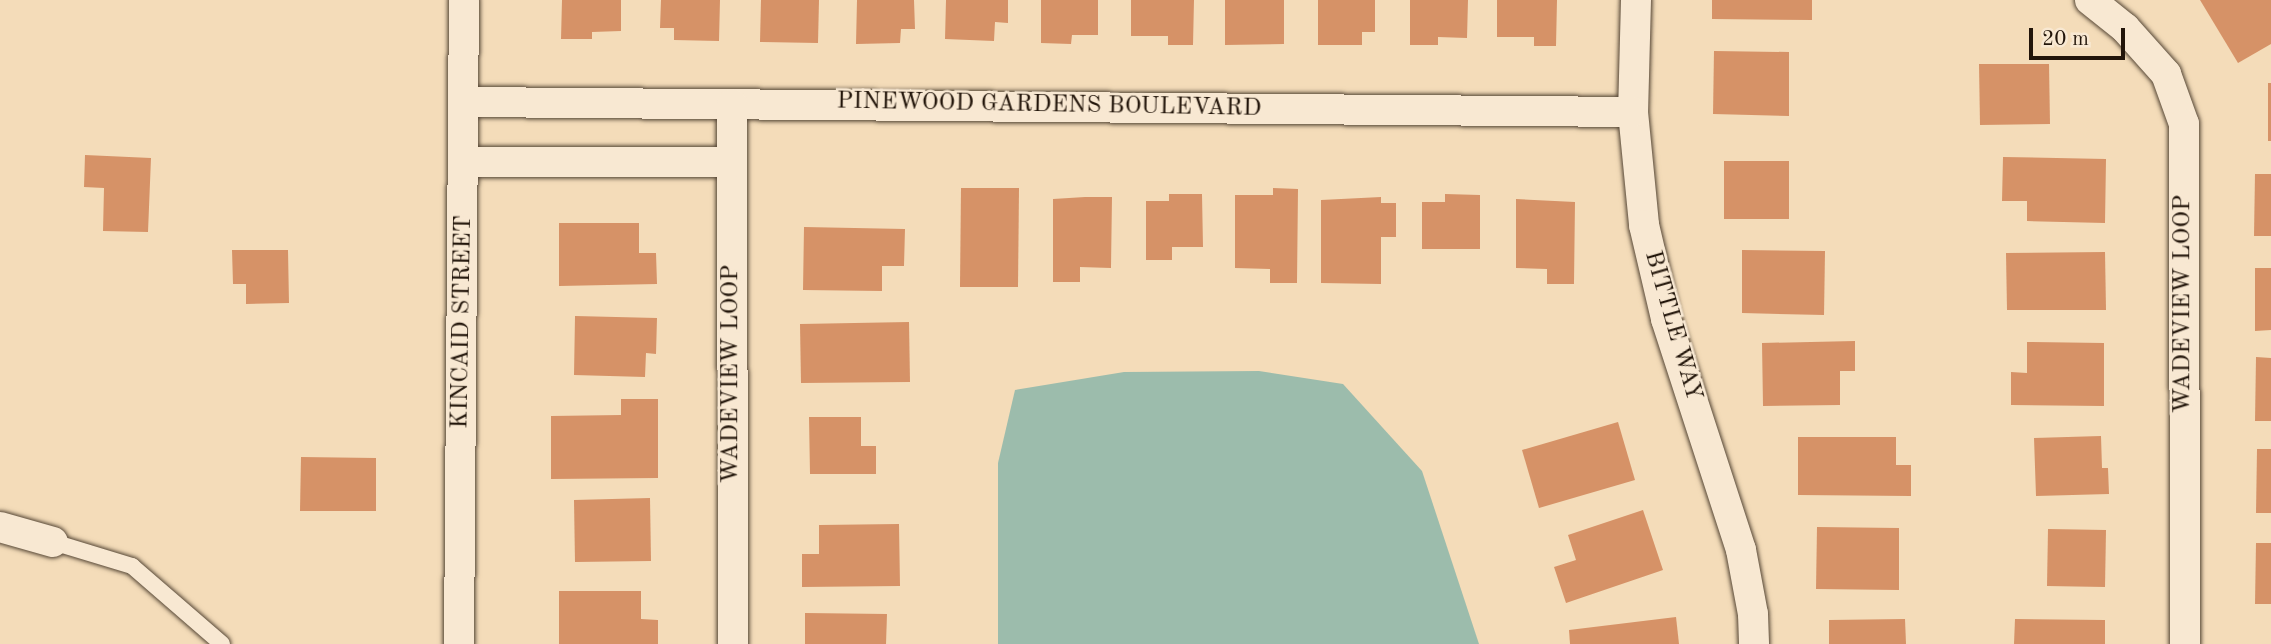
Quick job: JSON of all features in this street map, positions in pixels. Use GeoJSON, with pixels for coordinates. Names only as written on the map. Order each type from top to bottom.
{"type":"FeatureCollection","features":[{"type":"Feature","properties":{"kind":"street","name":"KINCAID STREET"},"geometry":{"type":"LineString","coordinates":[[459,644],[466,162],[464,0]]}},
{"type":"Feature","properties":{"kind":"street","name":"BITTLE WAY"},"geometry":{"type":"LineString","coordinates":[[1636,0],[1633,112],[1644,225],[1667,319],[1741,550],[1753,614],[1754,644]]}},
{"type":"Feature","properties":{"kind":"street","name":"WADEVIEW LOOP"},"geometry":{"type":"LineString","coordinates":[[2090,0],[2125,28],[2166,74],[2184,124],[2185,644]]}},
{"type":"Feature","properties":{"kind":"street","name":"PINEWOOD GARDENS BOULEVARD"},"geometry":{"type":"LineString","coordinates":[[466,102],[1633,112]]}},
{"type":"Feature","properties":{"kind":"street","name":"WADEVIEW LOOP"},"geometry":{"type":"LineString","coordinates":[[732,104],[733,644]]}},
{"type":"Feature","properties":{"kind":"street"},"geometry":{"type":"LineString","coordinates":[[466,162],[732,162]]}},
{"type":"Feature","properties":{"kind":"street"},"geometry":{"type":"LineString","coordinates":[[0,527],[53,542]]}},
{"type":"Feature","properties":{"kind":"lane"},"geometry":{"type":"LineString","coordinates":[[53,542],[132,566],[222,644]]}},
{"type":"Feature","properties":{"kind":"shaded area"},"geometry":{"type":"Polygon","coordinates":[[[1259,371],[1343,384],[1422,471],[1479,644],[998,644],[998,463],[1015,390],[1124,372],[1259,371]]]}},
{"type":"Feature","properties":{"kind":"building"},"geometry":{"type":"Polygon","coordinates":[[[562,0],[621,0],[621,31],[592,32],[592,39],[561,39],[562,0]]]}},
{"type":"Feature","properties":{"kind":"building"},"geometry":{"type":"Polygon","coordinates":[[[661,0],[720,0],[719,41],[674,40],[674,28],[660,28],[661,0]]]}},
{"type":"Feature","properties":{"kind":"building"},"geometry":{"type":"Polygon","coordinates":[[[761,0],[819,0],[818,43],[760,42],[761,0]]]}},
{"type":"Feature","properties":{"kind":"building"},"geometry":{"type":"Polygon","coordinates":[[[857,0],[914,0],[915,29],[901,29],[900,43],[856,44],[857,0]]]}},
{"type":"Feature","properties":{"kind":"building"},"geometry":{"type":"Polygon","coordinates":[[[946,0],[1008,0],[1008,23],[995,22],[994,41],[945,39],[946,0]]]}},
{"type":"Feature","properties":{"kind":"building"},"geometry":{"type":"Polygon","coordinates":[[[1041,0],[1098,0],[1098,35],[1072,35],[1071,44],[1041,43],[1041,0]]]}},
{"type":"Feature","properties":{"kind":"building"},"geometry":{"type":"Polygon","coordinates":[[[1131,0],[1194,0],[1193,45],[1168,45],[1168,36],[1131,36],[1131,0]]]}},
{"type":"Feature","properties":{"kind":"building"},"geometry":{"type":"Polygon","coordinates":[[[1225,0],[1284,0],[1284,44],[1225,45],[1225,0]]]}},
{"type":"Feature","properties":{"kind":"building"},"geometry":{"type":"Polygon","coordinates":[[[1318,0],[1375,0],[1375,32],[1362,32],[1362,45],[1318,45],[1318,0]]]}},
{"type":"Feature","properties":{"kind":"building"},"geometry":{"type":"Polygon","coordinates":[[[1410,0],[1468,0],[1467,38],[1438,37],[1438,45],[1410,45],[1410,0]]]}},
{"type":"Feature","properties":{"kind":"building"},"geometry":{"type":"Polygon","coordinates":[[[1497,0],[1557,0],[1556,46],[1534,46],[1534,37],[1497,37],[1497,0]]]}},
{"type":"Feature","properties":{"kind":"building"},"geometry":{"type":"Polygon","coordinates":[[[1712,0],[1812,0],[1812,20],[1712,19],[1712,0]]]}},
{"type":"Feature","properties":{"kind":"building"},"geometry":{"type":"Polygon","coordinates":[[[2200,0],[2271,0],[2271,44],[2238,63],[2200,0]]]}},
{"type":"Feature","properties":{"kind":"building"},"geometry":{"type":"Polygon","coordinates":[[[1714,51],[1789,52],[1789,116],[1713,114],[1714,51]]]}},
{"type":"Feature","properties":{"kind":"building"},"geometry":{"type":"Polygon","coordinates":[[[1979,64],[2049,64],[2050,124],[1980,125],[1979,64]]]}},
{"type":"Feature","properties":{"kind":"building"},"geometry":{"type":"Polygon","coordinates":[[[2268,83],[2271,83],[2271,141],[2268,141],[2268,83]]]}},
{"type":"Feature","properties":{"kind":"building"},"geometry":{"type":"Polygon","coordinates":[[[85,155],[151,158],[148,232],[103,231],[104,188],[84,187],[85,155]]]}},
{"type":"Feature","properties":{"kind":"building"},"geometry":{"type":"Polygon","coordinates":[[[2003,157],[2106,159],[2105,223],[2027,221],[2027,201],[2002,201],[2003,157]]]}},
{"type":"Feature","properties":{"kind":"building"},"geometry":{"type":"Polygon","coordinates":[[[1724,161],[1789,161],[1789,219],[1724,219],[1724,161]]]}},
{"type":"Feature","properties":{"kind":"building"},"geometry":{"type":"Polygon","coordinates":[[[2255,174],[2271,174],[2271,236],[2254,236],[2255,174]]]}},
{"type":"Feature","properties":{"kind":"building"},"geometry":{"type":"Polygon","coordinates":[[[961,188],[1019,188],[1018,287],[960,287],[961,188]]]}},
{"type":"Feature","properties":{"kind":"building"},"geometry":{"type":"Polygon","coordinates":[[[1273,188],[1298,189],[1297,283],[1270,283],[1270,269],[1235,268],[1235,195],[1273,195],[1273,188]]]}},
{"type":"Feature","properties":{"kind":"building"},"geometry":{"type":"Polygon","coordinates":[[[1169,194],[1202,194],[1203,247],[1172,247],[1172,260],[1146,260],[1146,201],[1169,201],[1169,194]]]}},
{"type":"Feature","properties":{"kind":"building"},"geometry":{"type":"Polygon","coordinates":[[[1445,194],[1480,195],[1480,249],[1422,249],[1422,202],[1445,202],[1445,194]]]}},
{"type":"Feature","properties":{"kind":"building"},"geometry":{"type":"Polygon","coordinates":[[[1112,197],[1111,268],[1080,267],[1080,282],[1053,282],[1053,199],[1112,197]]]}},
{"type":"Feature","properties":{"kind":"building"},"geometry":{"type":"Polygon","coordinates":[[[1381,197],[1381,203],[1396,203],[1396,237],[1381,237],[1381,284],[1321,283],[1321,200],[1381,197]]]}},
{"type":"Feature","properties":{"kind":"building"},"geometry":{"type":"Polygon","coordinates":[[[1516,199],[1575,202],[1574,284],[1547,284],[1547,269],[1516,268],[1516,199]]]}},
{"type":"Feature","properties":{"kind":"building"},"geometry":{"type":"Polygon","coordinates":[[[559,223],[639,223],[639,253],[656,253],[657,284],[559,286],[559,223]]]}},
{"type":"Feature","properties":{"kind":"building"},"geometry":{"type":"Polygon","coordinates":[[[804,227],[905,229],[904,266],[882,266],[882,291],[803,290],[804,227]]]}},
{"type":"Feature","properties":{"kind":"building"},"geometry":{"type":"Polygon","coordinates":[[[232,250],[288,250],[289,303],[246,304],[246,284],[233,284],[232,250]]]}},
{"type":"Feature","properties":{"kind":"building"},"geometry":{"type":"Polygon","coordinates":[[[1742,250],[1825,251],[1824,315],[1742,313],[1742,250]]]}},
{"type":"Feature","properties":{"kind":"building"},"geometry":{"type":"Polygon","coordinates":[[[2105,252],[2106,310],[2007,310],[2006,253],[2105,252]]]}},
{"type":"Feature","properties":{"kind":"building"},"geometry":{"type":"Polygon","coordinates":[[[2255,268],[2271,268],[2271,330],[2255,331],[2255,268]]]}},
{"type":"Feature","properties":{"kind":"building"},"geometry":{"type":"Polygon","coordinates":[[[575,316],[657,318],[656,354],[646,353],[645,377],[574,375],[575,316]]]}},
{"type":"Feature","properties":{"kind":"building"},"geometry":{"type":"Polygon","coordinates":[[[909,322],[910,382],[801,383],[800,324],[909,322]]]}},
{"type":"Feature","properties":{"kind":"building"},"geometry":{"type":"Polygon","coordinates":[[[1855,341],[1855,371],[1840,371],[1840,405],[1763,406],[1762,343],[1855,341]]]}},
{"type":"Feature","properties":{"kind":"building"},"geometry":{"type":"Polygon","coordinates":[[[2027,342],[2104,343],[2104,406],[2011,405],[2011,372],[2027,373],[2027,342]]]}},
{"type":"Feature","properties":{"kind":"building"},"geometry":{"type":"Polygon","coordinates":[[[2256,357],[2271,358],[2271,421],[2255,421],[2256,357]]]}},
{"type":"Feature","properties":{"kind":"building"},"geometry":{"type":"Polygon","coordinates":[[[621,399],[658,399],[658,478],[551,479],[551,416],[621,415],[621,399]]]}},
{"type":"Feature","properties":{"kind":"building"},"geometry":{"type":"Polygon","coordinates":[[[809,417],[861,417],[861,446],[876,446],[876,474],[810,474],[809,417]]]}},
{"type":"Feature","properties":{"kind":"building"},"geometry":{"type":"Polygon","coordinates":[[[1618,422],[1635,480],[1539,508],[1522,450],[1618,422]]]}},
{"type":"Feature","properties":{"kind":"building"},"geometry":{"type":"Polygon","coordinates":[[[2101,436],[2102,468],[2108,468],[2109,494],[2036,496],[2034,438],[2101,436]]]}},
{"type":"Feature","properties":{"kind":"building"},"geometry":{"type":"Polygon","coordinates":[[[1798,437],[1896,437],[1896,465],[1911,465],[1911,496],[1798,495],[1798,437]]]}},
{"type":"Feature","properties":{"kind":"building"},"geometry":{"type":"Polygon","coordinates":[[[2257,449],[2271,449],[2271,513],[2256,513],[2257,449]]]}},
{"type":"Feature","properties":{"kind":"building"},"geometry":{"type":"Polygon","coordinates":[[[301,457],[376,458],[376,511],[300,511],[301,457]]]}},
{"type":"Feature","properties":{"kind":"building"},"geometry":{"type":"Polygon","coordinates":[[[650,498],[651,561],[575,562],[574,500],[650,498]]]}},
{"type":"Feature","properties":{"kind":"building"},"geometry":{"type":"Polygon","coordinates":[[[1643,510],[1663,570],[1566,603],[1554,567],[1576,560],[1568,535],[1643,510]]]}},
{"type":"Feature","properties":{"kind":"building"},"geometry":{"type":"Polygon","coordinates":[[[899,524],[900,586],[802,587],[802,554],[819,554],[819,525],[899,524]]]}},
{"type":"Feature","properties":{"kind":"building"},"geometry":{"type":"Polygon","coordinates":[[[1817,527],[1899,528],[1899,590],[1816,589],[1817,527]]]}},
{"type":"Feature","properties":{"kind":"building"},"geometry":{"type":"Polygon","coordinates":[[[2048,529],[2106,530],[2105,587],[2047,586],[2048,529]]]}},
{"type":"Feature","properties":{"kind":"building"},"geometry":{"type":"Polygon","coordinates":[[[2256,543],[2271,543],[2271,604],[2255,604],[2256,543]]]}},
{"type":"Feature","properties":{"kind":"building"},"geometry":{"type":"Polygon","coordinates":[[[559,591],[641,591],[641,619],[658,620],[658,644],[559,644],[559,591]]]}},
{"type":"Feature","properties":{"kind":"building"},"geometry":{"type":"Polygon","coordinates":[[[805,613],[887,614],[886,644],[805,644],[805,613]]]}},
{"type":"Feature","properties":{"kind":"building"},"geometry":{"type":"Polygon","coordinates":[[[1676,617],[1679,644],[1570,644],[1569,630],[1676,617]]]}},
{"type":"Feature","properties":{"kind":"building"},"geometry":{"type":"Polygon","coordinates":[[[1905,619],[1906,644],[1829,644],[1829,620],[1905,619]]]}},
{"type":"Feature","properties":{"kind":"building"},"geometry":{"type":"Polygon","coordinates":[[[2015,619],[2105,620],[2105,644],[2014,644],[2015,619]]]}}]}
